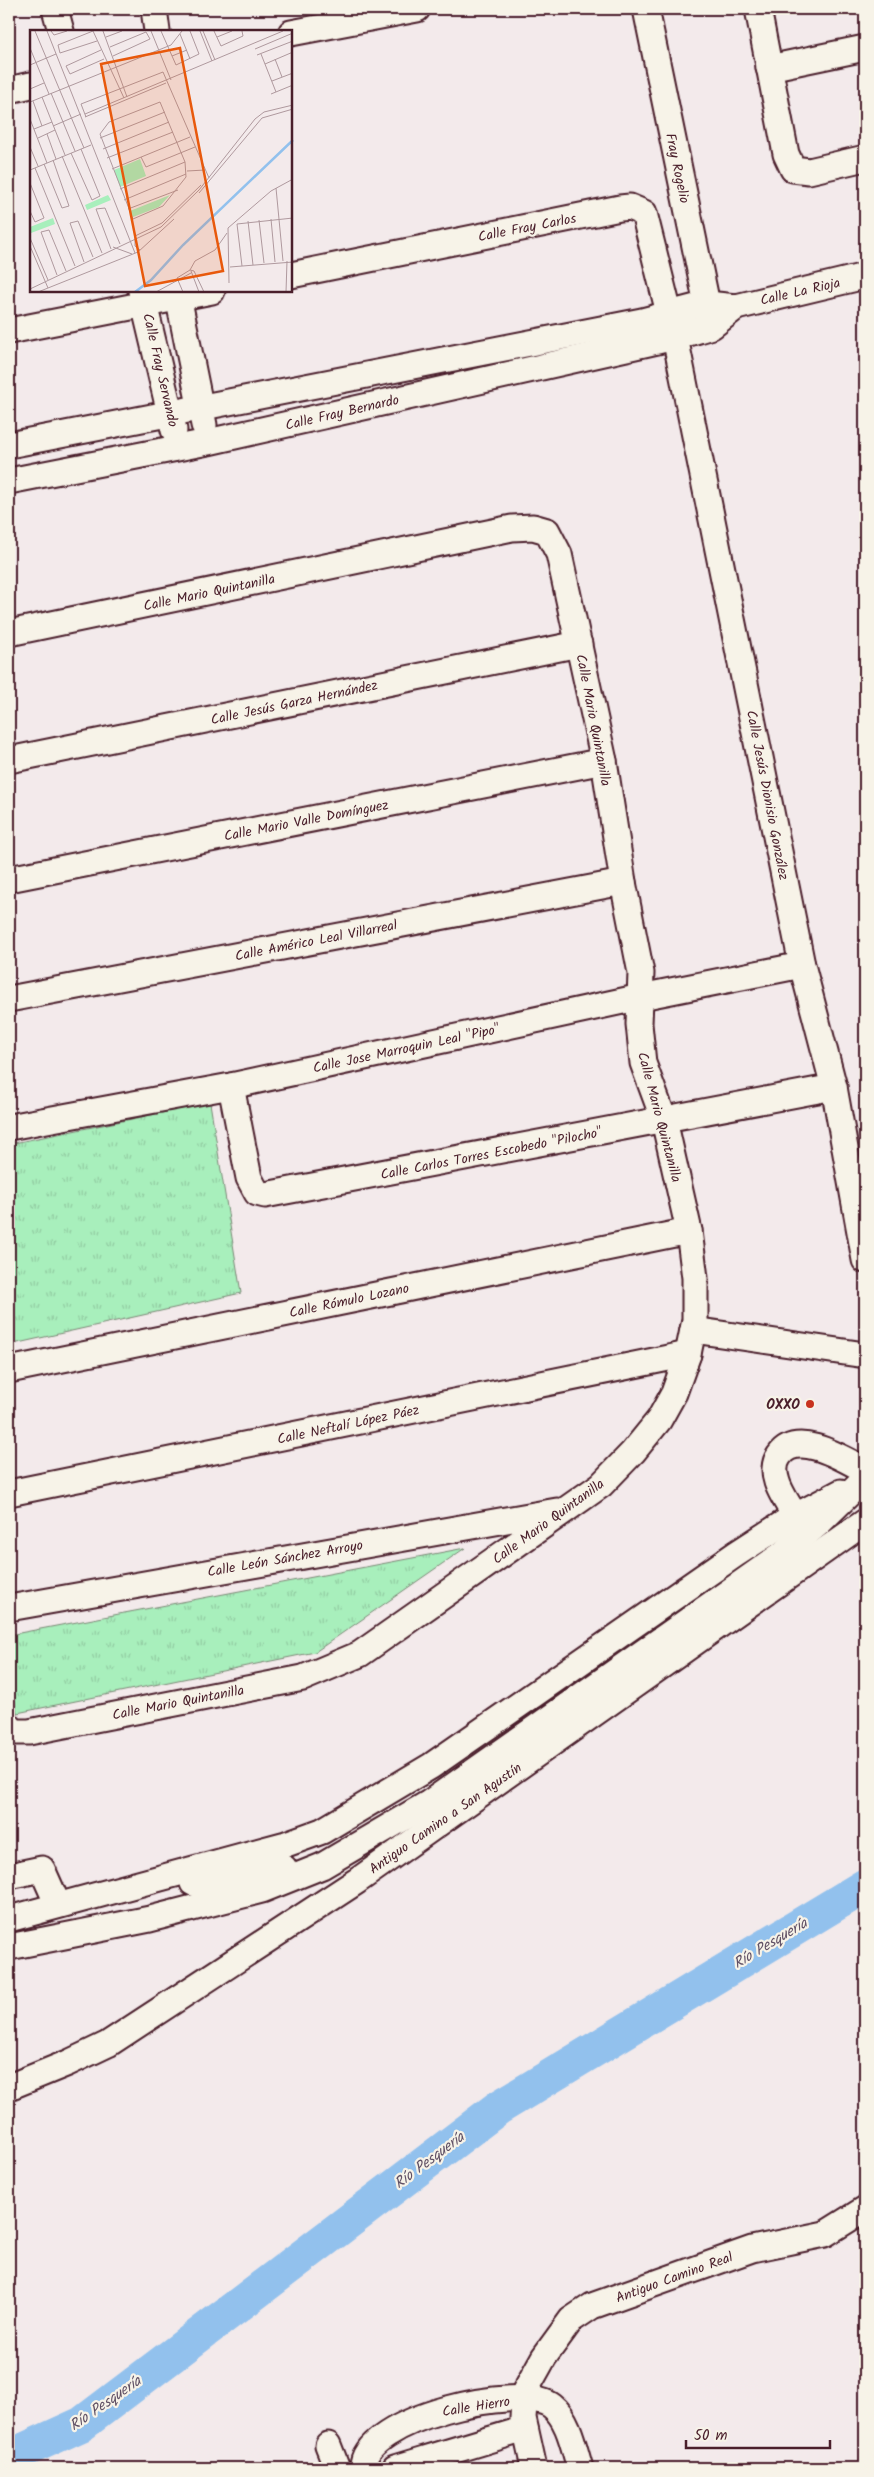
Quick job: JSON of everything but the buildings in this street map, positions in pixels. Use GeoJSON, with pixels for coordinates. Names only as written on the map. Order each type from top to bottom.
{"type":"FeatureCollection","features":[{"type":"Feature","properties":{"kind":"street"},"geometry":{"type":"LineString","coordinates":[[55,9],[61,30]]}},
{"type":"Feature","properties":{"kind":"street"},"geometry":{"type":"LineString","coordinates":[[154,9],[157,30]]}},
{"type":"Feature","properties":{"kind":"street"},"geometry":{"type":"LineString","coordinates":[[292,33],[417,9]]}},
{"type":"Feature","properties":{"kind":"street","name":"Fray Rogelio"},"geometry":{"type":"LineString","coordinates":[[646,9],[709,315]]}},
{"type":"Feature","properties":{"kind":"street"},"geometry":{"type":"LineString","coordinates":[[758,9],[786,154],[793,169],[809,171],[865,158]]}},
{"type":"Feature","properties":{"kind":"street"},"geometry":{"type":"LineString","coordinates":[[769,68],[865,48]]}},
{"type":"Feature","properties":{"kind":"street"},"geometry":{"type":"LineString","coordinates":[[9,90],[30,85]]}},
{"type":"Feature","properties":{"kind":"street","name":"Calle Fray Carlos"},"geometry":{"type":"LineString","coordinates":[[292,275],[630,207],[644,213],[647,220],[672,327]]}},
{"type":"Feature","properties":{"kind":"street","name":"Calle La Rioja"},"geometry":{"type":"LineString","coordinates":[[672,327],[736,306],[865,276]]}},
{"type":"Feature","properties":{"kind":"street"},"geometry":{"type":"LineString","coordinates":[[9,331],[144,298],[203,292]]}},
{"type":"Feature","properties":{"kind":"street"},"geometry":{"type":"LineString","coordinates":[[177,295],[208,442]]}},
{"type":"Feature","properties":{"kind":"street","name":"Calle Fray Servando"},"geometry":{"type":"LineString","coordinates":[[144,298],[178,448]]}},
{"type":"Feature","properties":{"kind":"street"},"geometry":{"type":"LineString","coordinates":[[9,445],[200,408],[672,327]]}},
{"type":"Feature","properties":{"kind":"street","name":"Calle Fray Bernardo"},"geometry":{"type":"LineString","coordinates":[[9,481],[208,442],[672,327]]}},
{"type":"Feature","properties":{"kind":"street","name":"Calle Jesús Dionisio González"},"geometry":{"type":"LineString","coordinates":[[672,327],[802,965],[834,1087],[865,1260]]}},
{"type":"Feature","properties":{"kind":"street","name":"Calle Mario Quintanilla"},"geometry":{"type":"LineString","coordinates":[[9,633],[512,528],[533,527],[546,531],[555,544],[604,761],[623,882],[641,972],[639,1024],[643,1063],[664,1120],[689,1231],[696,1278],[693,1330],[688,1354],[674,1393],[658,1420],[633,1452],[601,1485],[562,1510],[411,1620],[360,1654],[303,1678],[29,1732],[13,1732],[9,1726]]}},
{"type":"Feature","properties":{"kind":"street","name":"Calle Jesús Garza Hernández"},"geometry":{"type":"LineString","coordinates":[[9,760],[579,644]]}},
{"type":"Feature","properties":{"kind":"street","name":"Calle Mario Valle Domínguez"},"geometry":{"type":"LineString","coordinates":[[9,879],[604,761]]}},
{"type":"Feature","properties":{"kind":"street","name":"Calle Américo Leal Villarreal"},"geometry":{"type":"LineString","coordinates":[[9,999],[623,882]]}},
{"type":"Feature","properties":{"kind":"street","name":"Calle Jose Marroquin Leal \"Pipo\""},"geometry":{"type":"LineString","coordinates":[[9,1127],[231,1086],[641,997],[802,965]]}},
{"type":"Feature","properties":{"kind":"street","name":"Calle Carlos Torres Escobedo \"Pilocho\""},"geometry":{"type":"LineString","coordinates":[[231,1086],[248,1178],[257,1193],[265,1195],[834,1087]]}},
{"type":"Feature","properties":{"kind":"street","name":"Calle Rómulo Lozano"},"geometry":{"type":"LineString","coordinates":[[9,1370],[689,1231]]}},
{"type":"Feature","properties":{"kind":"street"},"geometry":{"type":"LineString","coordinates":[[693,1330],[865,1355]]}},
{"type":"Feature","properties":{"kind":"street","name":"Calle Neftalí López Páez"},"geometry":{"type":"LineString","coordinates":[[9,1493],[688,1354]]}},
{"type":"Feature","properties":{"kind":"street"},"geometry":{"type":"LineString","coordinates":[[801,1524],[777,1481],[775,1462],[784,1449],[800,1444],[834,1453],[865,1470]]}},
{"type":"Feature","properties":{"kind":"street"},"geometry":{"type":"LineString","coordinates":[[9,1919],[286,1844],[322,1831],[431,1766],[625,1631],[801,1524],[835,1494],[858,1485]]}},
{"type":"Feature","properties":{"kind":"street","name":"Calle León Sánchez Arroyo"},"geometry":{"type":"LineString","coordinates":[[9,1608],[562,1510]]}},
{"type":"Feature","properties":{"kind":"street","name":"Antiguo Camino a San Agustín"},"geometry":{"type":"LineString","coordinates":[[20,2083],[108,2044],[357,1881],[865,1522]]}},
{"type":"Feature","properties":{"kind":"street","name":"Antiguo Camino a San Agustín"},"geometry":{"type":"LineString","coordinates":[[9,1947],[150,1919],[262,1890],[322,1866],[429,1803],[781,1555],[801,1524]]}},
{"type":"Feature","properties":{"kind":"street"},"geometry":{"type":"LineString","coordinates":[[612,1673],[625,1631]]}},
{"type":"Feature","properties":{"kind":"street"},"geometry":{"type":"LineString","coordinates":[[142,1884],[184,1884],[229,1879],[271,1871],[352,1849]]}},
{"type":"Feature","properties":{"kind":"street"},"geometry":{"type":"LineString","coordinates":[[9,1876],[42,1868],[58,1905]]}},
{"type":"Feature","properties":{"kind":"street"},"geometry":{"type":"LineString","coordinates":[[9,2065],[20,2083]]}},
{"type":"Feature","properties":{"kind":"street","name":"Antiguo Camino Real"},"geometry":{"type":"LineString","coordinates":[[524,2399],[532,2377],[571,2320],[592,2306],[752,2250],[825,2234],[865,2209]]}},
{"type":"Feature","properties":{"kind":"street"},"geometry":{"type":"LineString","coordinates":[[524,2399],[523,2418],[534,2468]]}},
{"type":"Feature","properties":{"kind":"street","name":"Calle Hierro"},"geometry":{"type":"LineString","coordinates":[[362,2468],[367,2452],[374,2442],[395,2428],[441,2410],[490,2401],[524,2399],[535,2399],[546,2403],[561,2415],[580,2468]]}},
{"type":"Feature","properties":{"kind":"street"},"geometry":{"type":"LineString","coordinates":[[395,2468],[526,2429]]}},
{"type":"Feature","properties":{"kind":"street"},"geometry":{"type":"LineString","coordinates":[[328,2445],[337,2468]]}},
{"type":"Feature","properties":{"kind":"green space"},"geometry":{"type":"Polygon","coordinates":[[[210,1103],[241,1293],[9,1345],[9,1144],[210,1103]]]}},
{"type":"Feature","properties":{"kind":"green space"},"geometry":{"type":"Polygon","coordinates":[[[465,1548],[315,1652],[17,1713],[9,1670],[9,1635],[465,1548]]]}},
{"type":"Feature","properties":{"kind":"waterway","name":"Río Pesquería"},"geometry":{"type":"LineString","coordinates":[[9,2457],[82,2424],[498,2108],[865,1886]]}},
{"type":"Feature","properties":{"kind":"place","name":"OXXO"},"geometry":{"type":"Point","coordinates":[810,1404]}}]}
